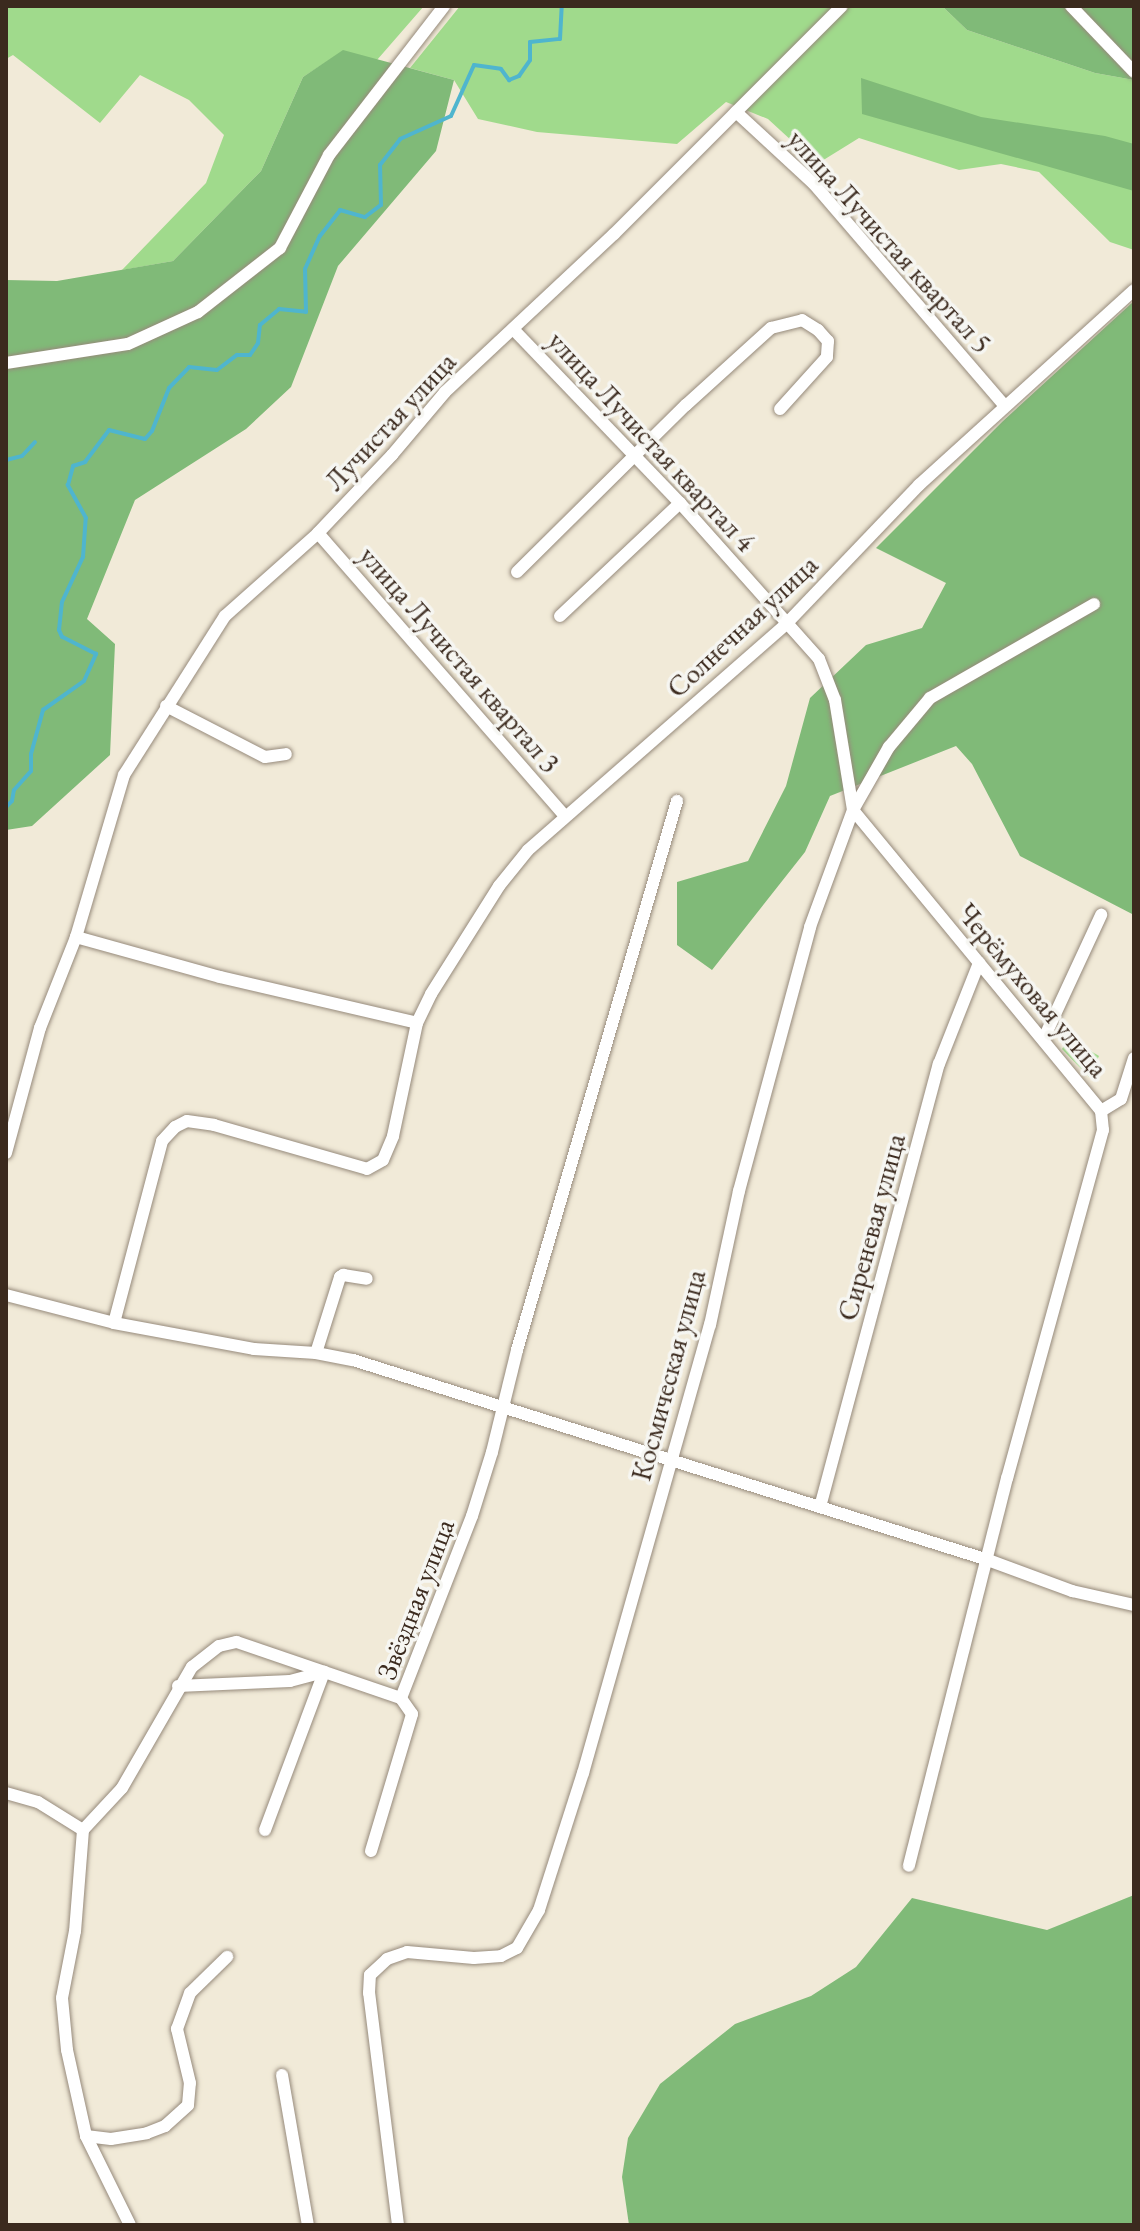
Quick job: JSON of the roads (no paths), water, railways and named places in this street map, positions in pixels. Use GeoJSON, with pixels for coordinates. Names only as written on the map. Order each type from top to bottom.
{"type":"FeatureCollection","features":[{"type":"Feature","properties":{"kind":"street"},"geometry":{"type":"LineString","coordinates":[[6,363],[128,344],[198,312],[280,248],[329,155],[444,6]]}},
{"type":"Feature","properties":{"kind":"street","name":"Лучистая улица"},"geometry":{"type":"LineString","coordinates":[[6,1153],[40,1028],[76,937],[124,775],[225,616],[318,533],[445,392],[842,6]]}},
{"type":"Feature","properties":{"kind":"street"},"geometry":{"type":"LineString","coordinates":[[1071,6],[1134,72]]}},
{"type":"Feature","properties":{"kind":"street","name":"улица Лучистая квартал 5"},"geometry":{"type":"LineString","coordinates":[[736,112],[813,183],[1005,406]]}},
{"type":"Feature","properties":{"kind":"street","name":"Солнечная улица"},"geometry":{"type":"LineString","coordinates":[[114,1323],[162,1141],[175,1127],[187,1121],[214,1125],[367,1169],[383,1160],[393,1136],[417,1023],[458,947],[499,886],[528,850],[788,622],[919,485],[1134,290]]}},
{"type":"Feature","properties":{"kind":"street"},"geometry":{"type":"LineString","coordinates":[[517,572],[686,405],[771,328],[802,320],[828,341],[827,357],[780,409]]}},
{"type":"Feature","properties":{"kind":"street","name":"улица Лучистая квартал 4"},"geometry":{"type":"LineString","coordinates":[[513,329],[636,456],[788,622]]}},
{"type":"Feature","properties":{"kind":"street"},"geometry":{"type":"LineString","coordinates":[[560,616],[680,503]]}},
{"type":"Feature","properties":{"kind":"street","name":"улица Лучистая квартал 3"},"geometry":{"type":"LineString","coordinates":[[318,533],[565,816]]}},
{"type":"Feature","properties":{"kind":"street","name":"Космическая улица"},"geometry":{"type":"LineString","coordinates":[[398,2225],[369,1979],[387,1959],[407,1952],[474,1958],[501,1956],[517,1948],[539,1910],[583,1773],[669,1460],[710,1325],[739,1191],[782,1025],[810,927],[853,810],[889,747],[930,698],[1094,604]]}},
{"type":"Feature","properties":{"kind":"street"},"geometry":{"type":"LineString","coordinates":[[788,622],[819,659],[835,700],[853,810]]}},
{"type":"Feature","properties":{"kind":"street"},"geometry":{"type":"LineString","coordinates":[[166,706],[265,757],[286,754]]}},
{"type":"Feature","properties":{"kind":"street","name":"Звёздная улица"},"geometry":{"type":"LineString","coordinates":[[371,1851],[412,1714],[401,1698],[472,1516],[677,801]]}},
{"type":"Feature","properties":{"kind":"street","name":"Черёмуховая улица"},"geometry":{"type":"LineString","coordinates":[[853,810],[1044,1038],[1101,1111],[1103,1130],[1007,1478],[988,1560]]}},
{"type":"Feature","properties":{"kind":"street"},"geometry":{"type":"LineString","coordinates":[[1044,1038],[1101,915]]}},
{"type":"Feature","properties":{"kind":"street"},"geometry":{"type":"LineString","coordinates":[[76,937],[220,977],[417,1023]]}},
{"type":"Feature","properties":{"kind":"street","name":"Сиреневая улица"},"geometry":{"type":"LineString","coordinates":[[820,1507],[939,1064],[979,963]]}},
{"type":"Feature","properties":{"kind":"street"},"geometry":{"type":"LineString","coordinates":[[1101,1111],[1127,1097],[1134,1058]]}},
{"type":"Feature","properties":{"kind":"street"},"geometry":{"type":"LineString","coordinates":[[316,1353],[340,1277],[367,1279]]}},
{"type":"Feature","properties":{"kind":"street"},"geometry":{"type":"LineString","coordinates":[[6,1295],[114,1323],[254,1349],[316,1353],[353,1360],[988,1560],[1072,1591],[1134,1605]]}},
{"type":"Feature","properties":{"kind":"street"},"geometry":{"type":"LineString","coordinates":[[909,1866],[988,1560]]}},
{"type":"Feature","properties":{"kind":"street"},"geometry":{"type":"LineString","coordinates":[[130,2225],[86,2136],[67,2050],[62,1998],[75,1931],[83,1830],[122,1788],[178,1686],[192,1667],[219,1646],[237,1642],[401,1698]]}},
{"type":"Feature","properties":{"kind":"street"},"geometry":{"type":"LineString","coordinates":[[178,1686],[290,1681],[324,1672]]}},
{"type":"Feature","properties":{"kind":"street"},"geometry":{"type":"LineString","coordinates":[[265,1830],[324,1672]]}},
{"type":"Feature","properties":{"kind":"street"},"geometry":{"type":"LineString","coordinates":[[6,1793],[38,1802],[83,1830]]}},
{"type":"Feature","properties":{"kind":"street"},"geometry":{"type":"LineString","coordinates":[[86,2136],[111,2139],[147,2133],[165,2126],[188,2105],[190,2083],[177,2029],[190,1993],[227,1957]]}},
{"type":"Feature","properties":{"kind":"street"},"geometry":{"type":"LineString","coordinates":[[282,2075],[308,2225]]}},
{"type":"Feature","properties":{"kind":"waterway"},"geometry":{"type":"LineString","coordinates":[[6,807],[12,801],[14,790],[31,771],[31,754],[43,710],[84,681],[96,654],[62,637],[59,630],[62,602],[83,557],[86,518],[68,485],[73,466],[85,462],[109,430],[145,439],[152,431],[169,388],[189,367],[217,370],[237,355],[250,355],[258,343],[260,325],[279,309],[306,312],[305,269],[320,236],[340,210],[365,217],[381,205],[380,165],[400,139],[451,116],[474,65],[501,69],[509,80],[519,76],[530,60],[530,42],[560,39],[562,6]]}},
{"type":"Feature","properties":{"kind":"waterway"},"geometry":{"type":"LineString","coordinates":[[6,460],[22,456],[35,442]]}}]}
